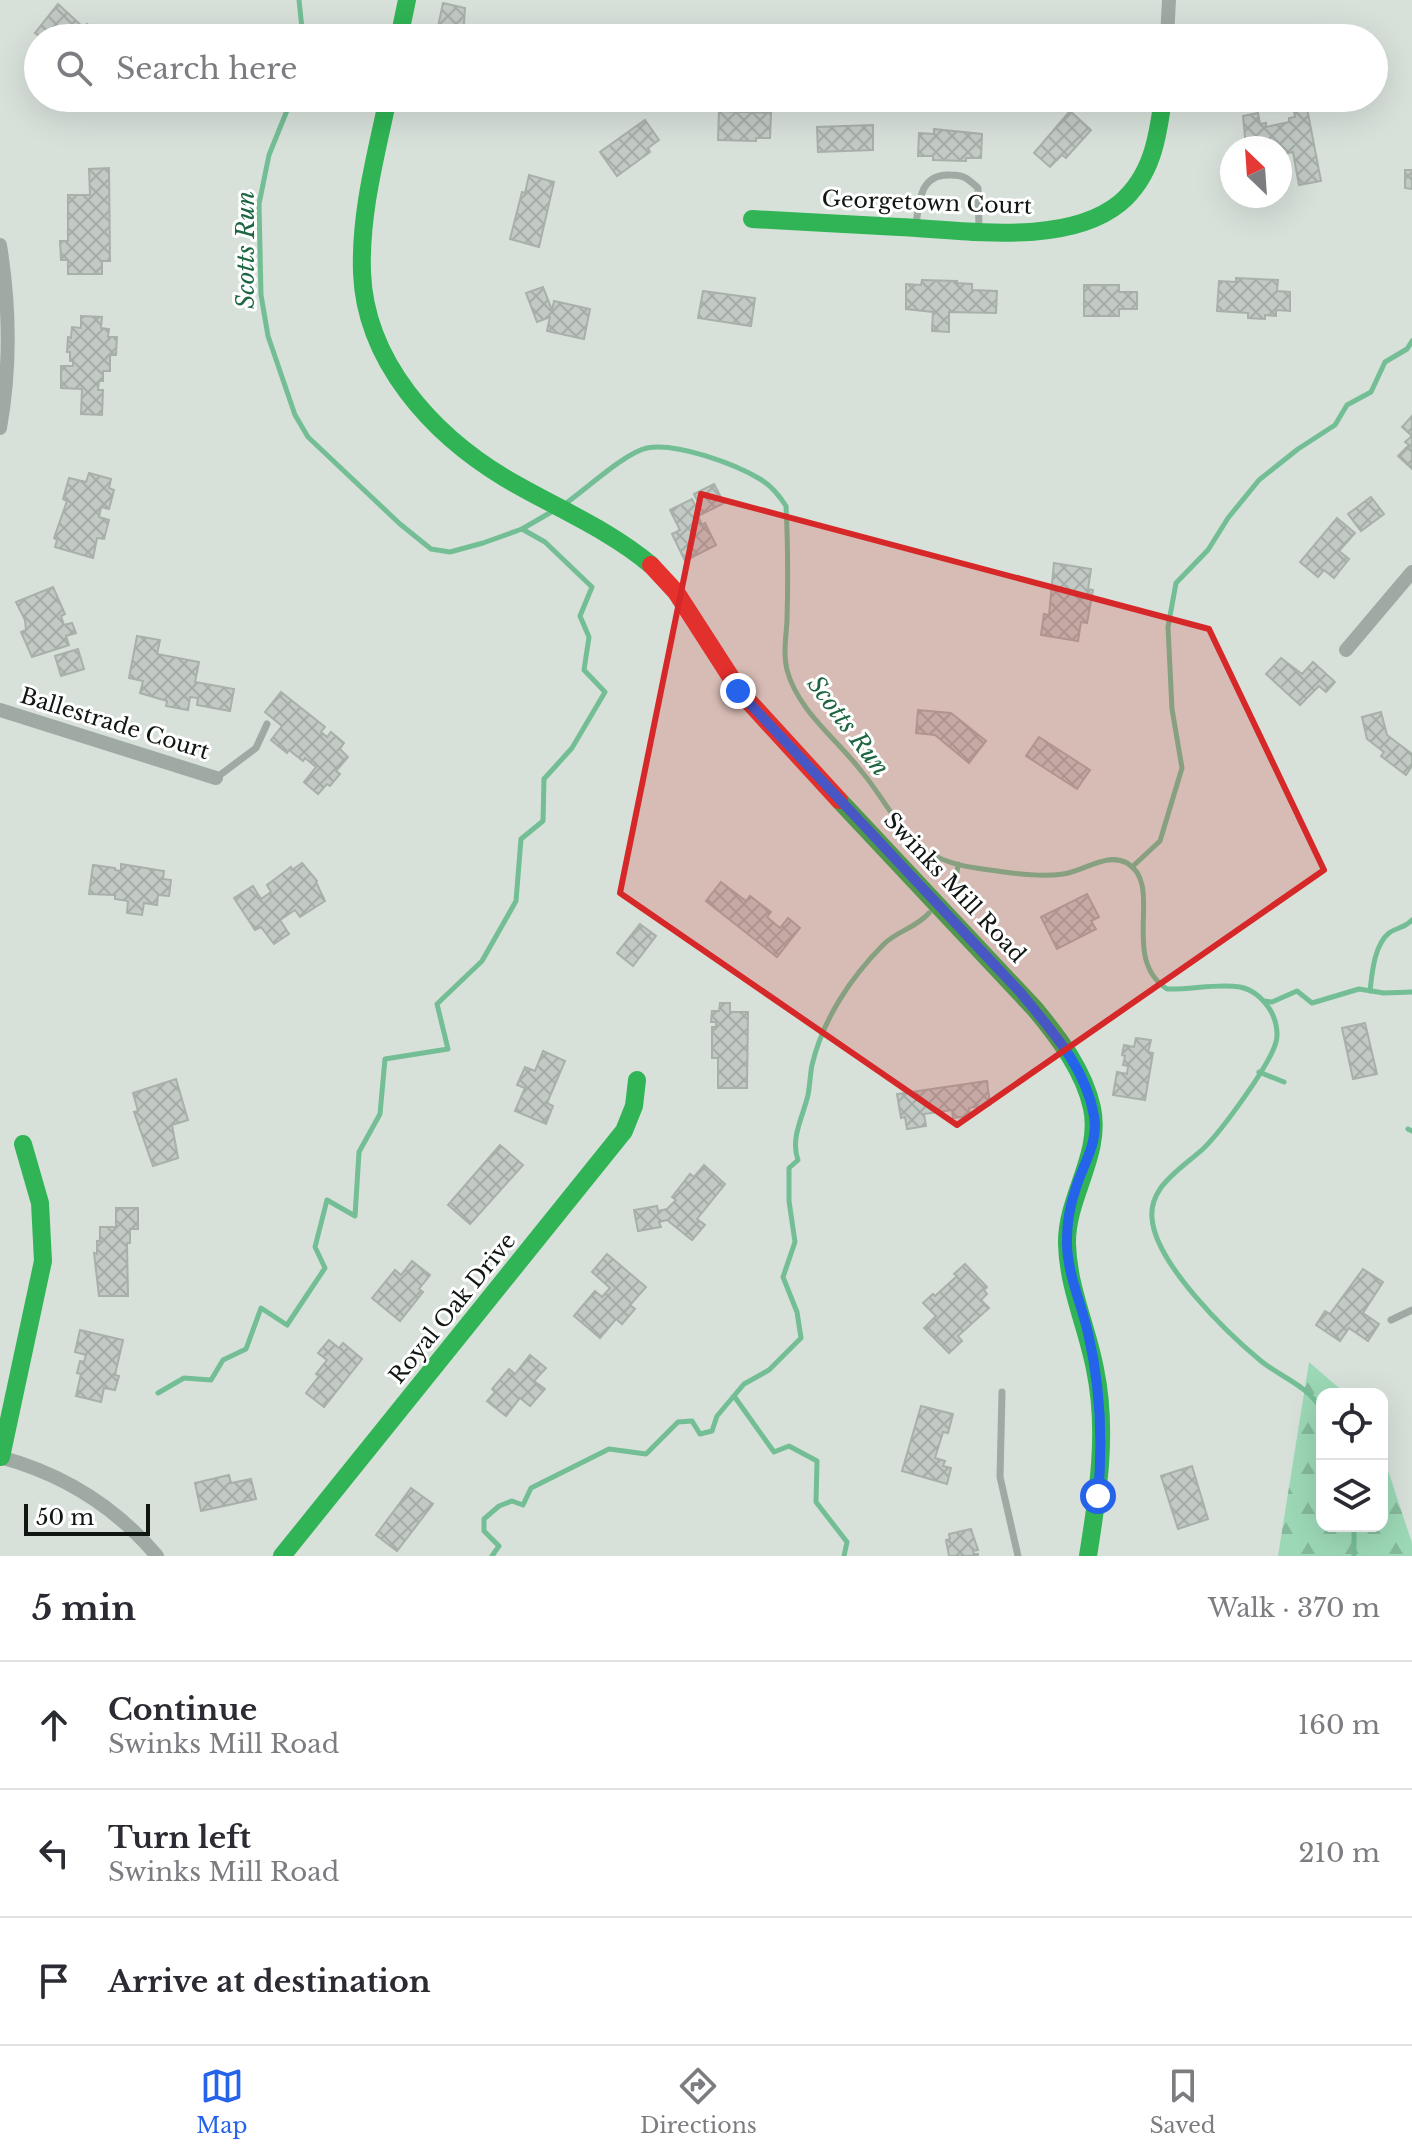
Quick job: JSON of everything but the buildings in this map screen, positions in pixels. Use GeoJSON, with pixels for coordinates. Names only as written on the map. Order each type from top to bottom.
{"type":"FeatureCollection","features":[{"type":"Feature","properties":{"kind":"street"},"geometry":{"type":"LineString","coordinates":[[402,24],[407,0]]}},
{"type":"Feature","properties":{"kind":"street"},"geometry":{"type":"LineString","coordinates":[[1168,24],[1169,0]]}},
{"type":"Feature","properties":{"kind":"street","name":"Swinks Mill Road"},"geometry":{"type":"LineString","coordinates":[[386,112],[364,241],[362,275],[375,333],[404,387],[443,432],[486,466],[622,543],[669,582],[738,691],[1020,992],[1075,1064],[1087,1090],[1095,1130],[1093,1145],[1075,1189],[1067,1242],[1069,1267],[1097,1373],[1101,1415],[1102,1457],[1088,1556]]}},
{"type":"Feature","properties":{"kind":"street","name":"Georgetown Court"},"geometry":{"type":"LineString","coordinates":[[752,219],[1037,232],[1068,227],[1111,210],[1135,187],[1153,158],[1162,112]]}},
{"type":"Feature","properties":{"kind":"street"},"geometry":{"type":"LineString","coordinates":[[0,245],[7,292],[9,346],[0,428]]}},
{"type":"Feature","properties":{"kind":"street"},"geometry":{"type":"LineString","coordinates":[[1346,650],[1412,572]]}},
{"type":"Feature","properties":{"kind":"street","name":"Ballestrade Court"},"geometry":{"type":"LineString","coordinates":[[0,710],[216,778]]}},
{"type":"Feature","properties":{"kind":"street","name":"Royal Oak Drive"},"geometry":{"type":"LineString","coordinates":[[282,1556],[624,1131],[633,1112],[637,1080]]}},
{"type":"Feature","properties":{"kind":"street"},"geometry":{"type":"LineString","coordinates":[[23,1144],[40,1203],[43,1261],[1,1457],[46,1472],[90,1495],[117,1515],[157,1556]]}},
{"type":"Feature","properties":{"kind":"lane"},"geometry":{"type":"LineString","coordinates":[[916,227],[922,192],[928,182],[939,174],[964,175],[978,188],[980,230]]}},
{"type":"Feature","properties":{"kind":"lane"},"geometry":{"type":"LineString","coordinates":[[216,778],[256,748],[267,724]]}},
{"type":"Feature","properties":{"kind":"lane"},"geometry":{"type":"LineString","coordinates":[[1391,1320],[1412,1310]]}},
{"type":"Feature","properties":{"kind":"lane"},"geometry":{"type":"LineString","coordinates":[[1002,1392],[1000,1477],[1018,1556]]}},
{"type":"Feature","properties":{"kind":"highlighted area"},"geometry":{"type":"Polygon","coordinates":[[[701,494],[1209,629],[1324,870],[957,1125],[620,893],[701,494]]]}},
{"type":"Feature","properties":{"kind":"green space"},"geometry":{"type":"Polygon","coordinates":[[[1309,1362],[1339,1388],[1316,1388],[1316,1532],[1388,1532],[1388,1470],[1412,1543],[1412,1556],[1278,1556],[1309,1362]]]}},
{"type":"Feature","properties":{"kind":"waterway","name":"Scotts Run"},"geometry":{"type":"LineString","coordinates":[[299,0],[302,24]]}},
{"type":"Feature","properties":{"kind":"waterway","name":"Scotts Run"},"geometry":{"type":"LineString","coordinates":[[286,112],[269,155],[259,204],[261,295],[268,336],[295,415],[308,437],[431,549],[450,552],[483,543],[522,529],[553,511]]}},
{"type":"Feature","properties":{"kind":"waterway"},"geometry":{"type":"LineString","coordinates":[[1132,867],[1160,841],[1182,768],[1172,709],[1168,627],[1176,583],[1208,550],[1228,518],[1259,480],[1335,425],[1347,405],[1371,392],[1385,362],[1407,349],[1412,341]]}},
{"type":"Feature","properties":{"kind":"waterway","name":"Scotts Run"},"geometry":{"type":"LineString","coordinates":[[565,504],[617,464],[647,448],[689,451],[736,467],[764,482],[786,506],[788,578],[785,658],[792,685],[809,712],[862,772],[908,834],[943,860],[1005,872],[1055,875],[1103,861],[1127,863],[1138,873],[1143,888],[1143,941],[1153,976],[1167,989],[1240,987],[1253,992],[1266,1004],[1277,1029],[1272,1052],[1222,1127],[1204,1148],[1164,1183],[1153,1203],[1152,1218],[1156,1236],[1166,1255],[1179,1276],[1212,1315],[1247,1349],[1316,1401]]}},
{"type":"Feature","properties":{"kind":"waterway"},"geometry":{"type":"LineString","coordinates":[[158,1393],[184,1378],[211,1380],[223,1360],[246,1349],[261,1308],[287,1325],[325,1268],[315,1247],[327,1200],[355,1216],[359,1152],[380,1114],[385,1059],[448,1049],[437,1004],[482,961],[516,901],[521,839],[543,821],[544,779],[572,748],[605,692],[584,670],[589,637],[580,616],[592,587],[545,542],[522,529]]}},
{"type":"Feature","properties":{"kind":"waterway"},"geometry":{"type":"LineString","coordinates":[[955,889],[958,864]]}},
{"type":"Feature","properties":{"kind":"waterway"},"geometry":{"type":"LineString","coordinates":[[492,1556],[499,1546],[484,1531],[484,1519],[499,1506],[512,1501],[523,1505],[531,1488],[609,1449],[646,1454],[678,1422],[692,1421],[700,1434],[712,1431],[717,1416],[744,1384],[769,1370],[801,1338],[797,1312],[783,1277],[795,1242],[789,1201],[789,1168],[798,1160],[796,1136],[817,1048],[831,1015],[860,970],[889,940],[929,913]]}},
{"type":"Feature","properties":{"kind":"waterway"},"geometry":{"type":"LineString","coordinates":[[1370,991],[1375,960],[1384,938],[1412,920]]}},
{"type":"Feature","properties":{"kind":"waterway"},"geometry":{"type":"LineString","coordinates":[[1264,1001],[1272,1002],[1297,991],[1312,1003],[1359,989],[1384,993],[1412,992]]}},
{"type":"Feature","properties":{"kind":"waterway"},"geometry":{"type":"LineString","coordinates":[[1259,1072],[1284,1082]]}},
{"type":"Feature","properties":{"kind":"waterway"},"geometry":{"type":"LineString","coordinates":[[1408,1129],[1412,1131]]}},
{"type":"Feature","properties":{"kind":"waterway"},"geometry":{"type":"LineString","coordinates":[[734,1396],[774,1452],[789,1446],[817,1461],[816,1502],[847,1542],[844,1556]]}},
{"type":"Feature","properties":{"kind":"waterway","name":"Scotts Run"},"geometry":{"type":"LineString","coordinates":[[1354,1532],[1354,1556]]}},
{"type":"Feature","properties":{"kind":"traffic: fast"},"geometry":{"type":"LineString","coordinates":[[402,24],[407,0]]}},
{"type":"Feature","properties":{"kind":"traffic: fast"},"geometry":{"type":"LineString","coordinates":[[385,112],[366,206],[362,272],[366,305],[375,336],[389,365],[428,417],[478,460],[598,529],[651,565]]}},
{"type":"Feature","properties":{"kind":"traffic: fast"},"geometry":{"type":"LineString","coordinates":[[752,219],[1014,233],[1072,226],[1098,217],[1120,203],[1140,181],[1152,155],[1161,112]]}},
{"type":"Feature","properties":{"kind":"traffic: fast"},"geometry":{"type":"LineString","coordinates":[[839,800],[1035,1009],[1070,1056],[1088,1094],[1094,1125],[1092,1142],[1072,1210],[1067,1244],[1074,1291],[1092,1353],[1101,1416],[1098,1486],[1088,1556]]}},
{"type":"Feature","properties":{"kind":"traffic: fast"},"geometry":{"type":"LineString","coordinates":[[282,1556],[624,1131],[634,1106],[637,1080]]}},
{"type":"Feature","properties":{"kind":"traffic: fast"},"geometry":{"type":"LineString","coordinates":[[1,1457],[43,1261],[40,1203],[23,1144]]}},
{"type":"Feature","properties":{"kind":"traffic: jam"},"geometry":{"type":"LineString","coordinates":[[651,565],[676,592],[741,693],[839,800]]}},
{"type":"Feature","properties":{"kind":"route"},"geometry":{"type":"LineString","coordinates":[[738,691],[1020,992],[1059,1040],[1087,1090],[1095,1130],[1093,1145],[1075,1189],[1067,1242],[1069,1267],[1097,1373],[1102,1457],[1098,1496]]}}]}
